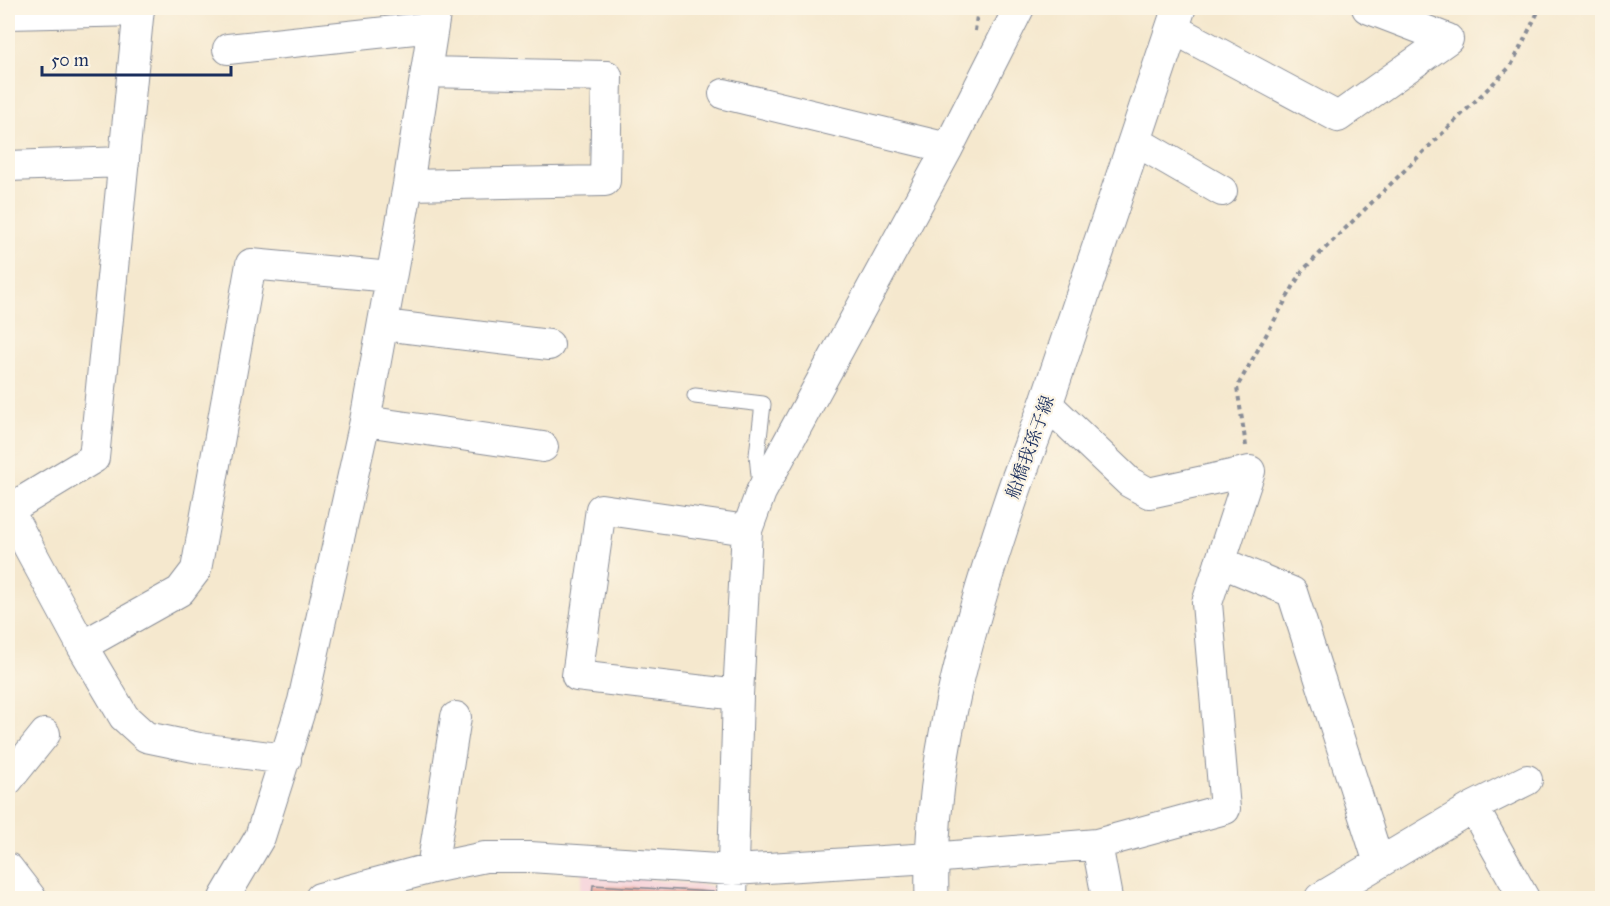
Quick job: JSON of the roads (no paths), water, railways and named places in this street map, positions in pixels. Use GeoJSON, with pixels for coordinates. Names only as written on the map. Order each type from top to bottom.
{"type":"FeatureCollection","features":[{"type":"Feature","properties":{"kind":"main road","name":"船橋我孫子線"},"geometry":{"type":"LineString","coordinates":[[932,898],[931,858],[944,749],[960,667],[1010,502],[1046,403],[1176,18]]}},
{"type":"Feature","properties":{"kind":"street"},"geometry":{"type":"LineString","coordinates":[[732,884],[738,695],[747,530],[761,492],[948,148],[1019,8]]}},
{"type":"Feature","properties":{"kind":"street"},"geometry":{"type":"LineString","coordinates":[[1176,18],[1338,117],[1448,39],[1367,8]]}},
{"type":"Feature","properties":{"kind":"street"},"geometry":{"type":"LineString","coordinates":[[8,14],[139,9],[94,458],[8,509],[82,646],[124,717],[146,737],[199,748],[286,759]]}},
{"type":"Feature","properties":{"kind":"street"},"geometry":{"type":"LineString","coordinates":[[224,898],[260,837],[303,701],[366,421],[435,17],[228,50]]}},
{"type":"Feature","properties":{"kind":"street"},"geometry":{"type":"LineString","coordinates":[[408,185],[605,181],[607,76],[426,72]]}},
{"type":"Feature","properties":{"kind":"street"},"geometry":{"type":"LineString","coordinates":[[724,94],[948,148]]}},
{"type":"Feature","properties":{"kind":"street"},"geometry":{"type":"LineString","coordinates":[[1134,140],[1222,191]]}},
{"type":"Feature","properties":{"kind":"street"},"geometry":{"type":"LineString","coordinates":[[8,166],[123,162]]}},
{"type":"Feature","properties":{"kind":"street"},"geometry":{"type":"LineString","coordinates":[[82,646],[180,591],[196,570],[251,264],[391,278]]}},
{"type":"Feature","properties":{"kind":"street"},"geometry":{"type":"LineString","coordinates":[[383,325],[549,345]]}},
{"type":"Feature","properties":{"kind":"street"},"geometry":{"type":"LineString","coordinates":[[320,898],[432,868],[485,857],[530,857],[732,884],[931,858],[1097,844],[1225,809],[1207,603],[1250,471],[1149,493],[1129,482],[1046,403]]}},
{"type":"Feature","properties":{"kind":"street"},"geometry":{"type":"LineString","coordinates":[[366,421],[543,447]]}},
{"type":"Feature","properties":{"kind":"street"},"geometry":{"type":"LineString","coordinates":[[738,695],[577,676],[601,509],[747,530]]}},
{"type":"Feature","properties":{"kind":"street"},"geometry":{"type":"LineString","coordinates":[[1220,562],[1292,592],[1379,863]]}},
{"type":"Feature","properties":{"kind":"street"},"geometry":{"type":"LineString","coordinates":[[432,868],[456,717]]}},
{"type":"Feature","properties":{"kind":"street"},"geometry":{"type":"LineString","coordinates":[[8,780],[45,734]]}},
{"type":"Feature","properties":{"kind":"street"},"geometry":{"type":"LineString","coordinates":[[1320,898],[1473,807],[1527,780]]}},
{"type":"Feature","properties":{"kind":"street"},"geometry":{"type":"LineString","coordinates":[[1473,807],[1524,898]]}},
{"type":"Feature","properties":{"kind":"street"},"geometry":{"type":"LineString","coordinates":[[1097,844],[1107,898]]}},
{"type":"Feature","properties":{"kind":"street"},"geometry":{"type":"LineString","coordinates":[[8,868],[31,898]]}},
{"type":"Feature","properties":{"kind":"lane"},"geometry":{"type":"LineString","coordinates":[[695,396],[763,404],[757,455],[761,492]]}}]}
